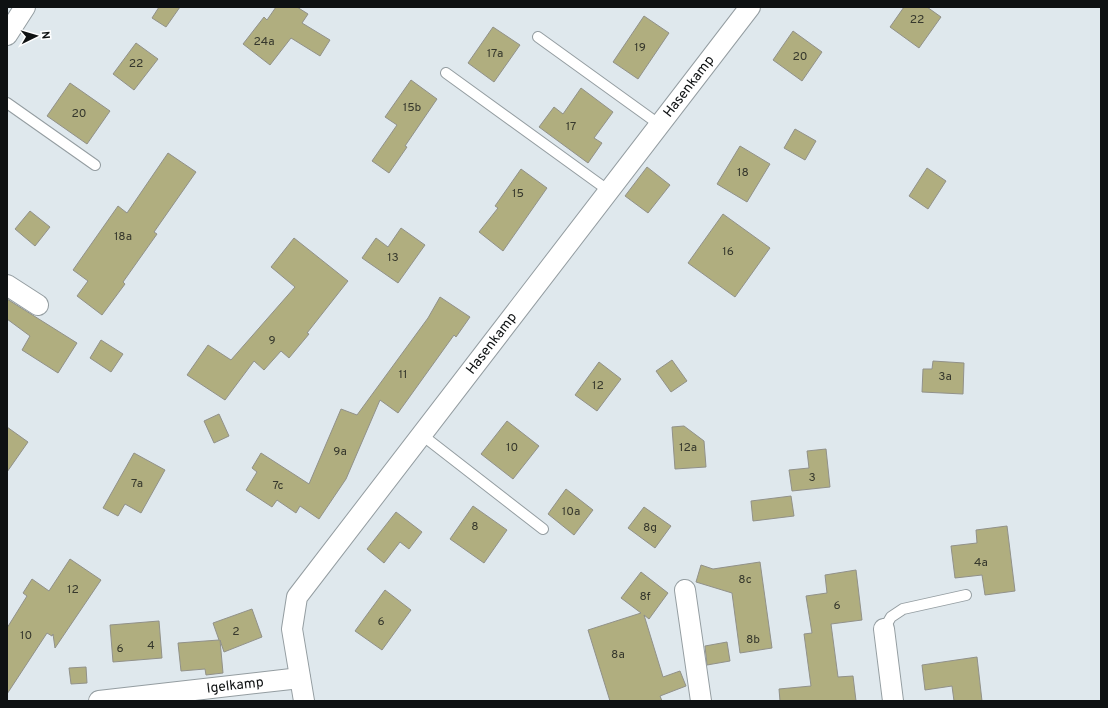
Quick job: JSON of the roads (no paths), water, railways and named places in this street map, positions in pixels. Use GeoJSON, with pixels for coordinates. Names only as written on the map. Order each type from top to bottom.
{"type":"FeatureCollection","features":[{"type":"Feature","properties":{"kind":"street"},"geometry":{"type":"LineString","coordinates":[[7,35],[26,7]]}},
{"type":"Feature","properties":{"kind":"street","name":"Hasenkamp"},"geometry":{"type":"LineString","coordinates":[[304,701],[292,629],[297,597],[750,7]]}},
{"type":"Feature","properties":{"kind":"street"},"geometry":{"type":"LineString","coordinates":[[7,285],[38,305]]}},
{"type":"Feature","properties":{"kind":"street"},"geometry":{"type":"LineString","coordinates":[[685,590],[701,701]]}},
{"type":"Feature","properties":{"kind":"street"},"geometry":{"type":"LineString","coordinates":[[884,629],[894,701]]}},
{"type":"Feature","properties":{"kind":"street","name":"Igelkamp"},"geometry":{"type":"LineString","coordinates":[[99,701],[300,678]]}},
{"type":"Feature","properties":{"kind":"lane"},"geometry":{"type":"LineString","coordinates":[[538,37],[660,125]]}},
{"type":"Feature","properties":{"kind":"lane"},"geometry":{"type":"LineString","coordinates":[[446,73],[609,191]]}},
{"type":"Feature","properties":{"kind":"lane"},"geometry":{"type":"LineString","coordinates":[[7,103],[95,165]]}},
{"type":"Feature","properties":{"kind":"lane"},"geometry":{"type":"LineString","coordinates":[[422,435],[543,530]]}},
{"type":"Feature","properties":{"kind":"lane"},"geometry":{"type":"LineString","coordinates":[[884,629],[890,617],[904,609],[966,595]]}}]}
